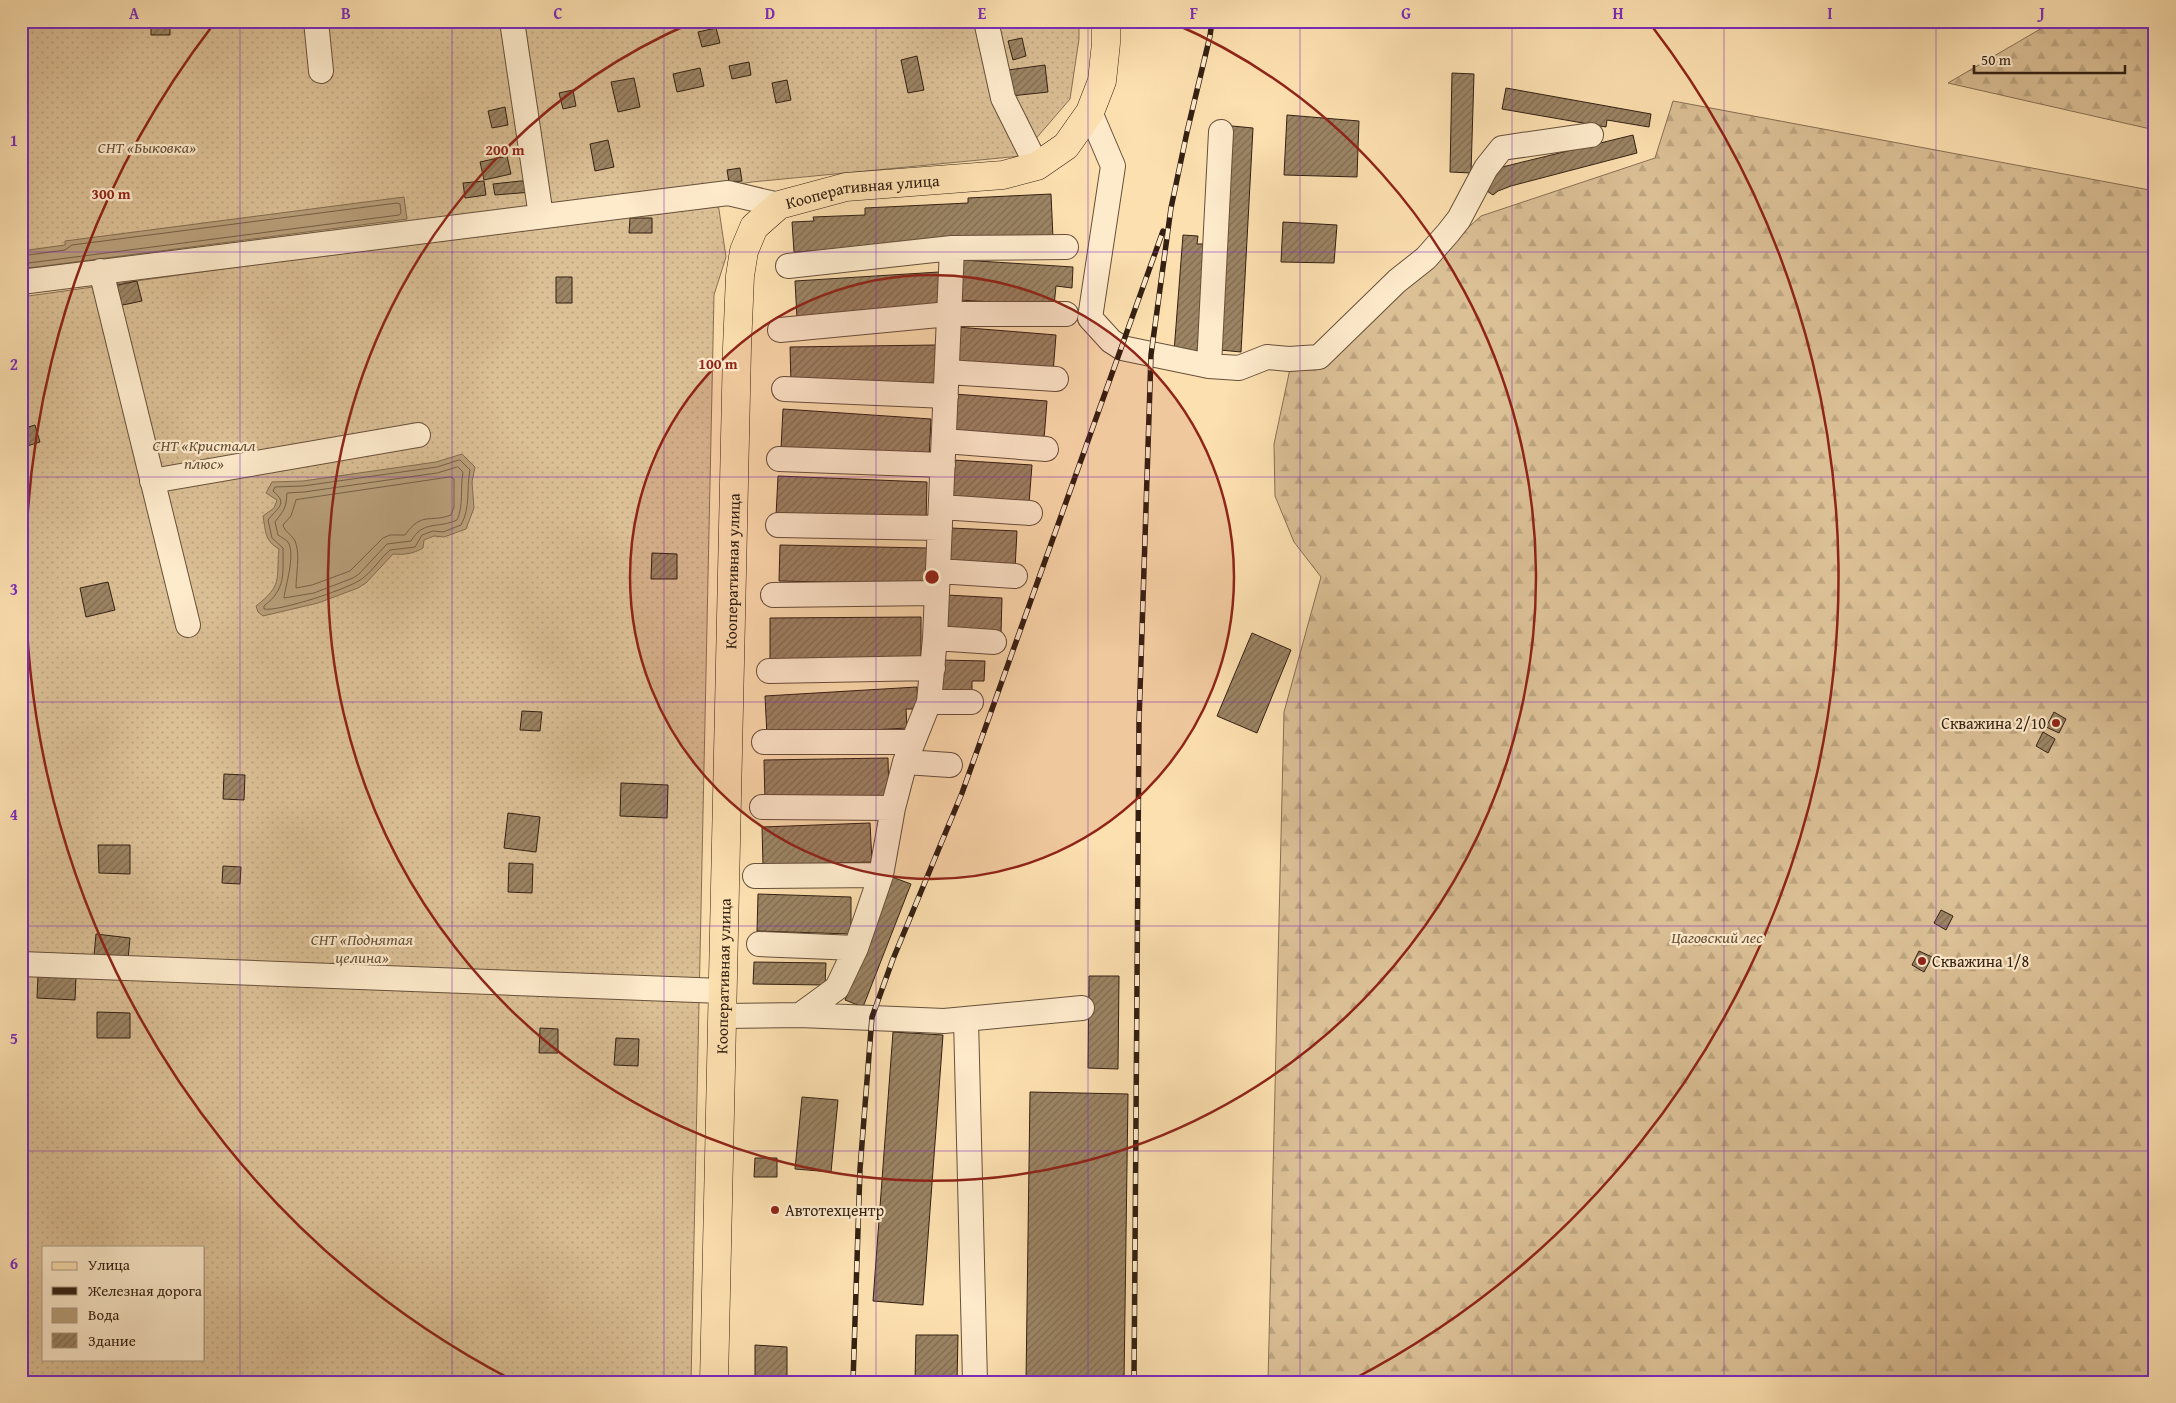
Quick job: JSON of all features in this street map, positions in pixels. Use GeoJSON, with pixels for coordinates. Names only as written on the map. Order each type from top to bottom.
{"type":"FeatureCollection","features":[{"type":"Feature","properties":{"kind":"main road","name":"Кооперативная улица"},"geometry":{"type":"LineString","coordinates":[[714,1382],[740,276],[744,251],[754,227],[779,205],[846,187],[1004,175],[1037,166],[1066,146],[1090,112],[1102,81],[1106,21]]}},
{"type":"Feature","properties":{"kind":"lane"},"geometry":{"type":"LineString","coordinates":[[316,21],[322,71]]}},
{"type":"Feature","properties":{"kind":"lane"},"geometry":{"type":"LineString","coordinates":[[512,21],[541,216]]}},
{"type":"Feature","properties":{"kind":"lane"},"geometry":{"type":"LineString","coordinates":[[986,21],[1003,98],[1037,166]]}},
{"type":"Feature","properties":{"kind":"lane"},"geometry":{"type":"LineString","coordinates":[[1090,112],[1113,166],[1090,318],[1111,342],[1122,348],[1209,366],[1239,368],[1267,357],[1289,359],[1319,356],[1397,281],[1426,258],[1448,233],[1459,219],[1486,168],[1502,148],[1591,135]]}},
{"type":"Feature","properties":{"kind":"lane"},"geometry":{"type":"LineString","coordinates":[[1209,366],[1220,132]]}},
{"type":"Feature","properties":{"kind":"lane"},"geometry":{"type":"LineString","coordinates":[[21,282],[728,193],[779,205]]}},
{"type":"Feature","properties":{"kind":"lane"},"geometry":{"type":"LineString","coordinates":[[788,266],[952,248],[1066,247]]}},
{"type":"Feature","properties":{"kind":"lane"},"geometry":{"type":"LineString","coordinates":[[800,1015],[837,988],[856,948],[881,875],[893,808],[909,752],[929,702],[938,582],[952,248]]}},
{"type":"Feature","properties":{"kind":"lane"},"geometry":{"type":"LineString","coordinates":[[101,271],[188,625]]}},
{"type":"Feature","properties":{"kind":"lane"},"geometry":{"type":"LineString","coordinates":[[780,330],[949,314],[1066,314]]}},
{"type":"Feature","properties":{"kind":"lane"},"geometry":{"type":"LineString","coordinates":[[947,372],[1056,379]]}},
{"type":"Feature","properties":{"kind":"lane"},"geometry":{"type":"LineString","coordinates":[[784,389],[946,396]]}},
{"type":"Feature","properties":{"kind":"lane"},"geometry":{"type":"LineString","coordinates":[[152,481],[418,435]]}},
{"type":"Feature","properties":{"kind":"lane"},"geometry":{"type":"LineString","coordinates":[[944,441],[1046,449]]}},
{"type":"Feature","properties":{"kind":"lane"},"geometry":{"type":"LineString","coordinates":[[779,459],[943,465]]}},
{"type":"Feature","properties":{"kind":"lane"},"geometry":{"type":"LineString","coordinates":[[778,524],[1030,513]]}},
{"type":"Feature","properties":{"kind":"lane"},"geometry":{"type":"LineString","coordinates":[[773,595],[1015,576]]}},
{"type":"Feature","properties":{"kind":"lane"},"geometry":{"type":"LineString","coordinates":[[935,638],[994,642]]}},
{"type":"Feature","properties":{"kind":"lane"},"geometry":{"type":"LineString","coordinates":[[769,671],[932,668]]}},
{"type":"Feature","properties":{"kind":"lane"},"geometry":{"type":"LineString","coordinates":[[929,702],[971,702]]}},
{"type":"Feature","properties":{"kind":"lane"},"geometry":{"type":"LineString","coordinates":[[764,742],[909,752],[950,765]]}},
{"type":"Feature","properties":{"kind":"lane"},"geometry":{"type":"LineString","coordinates":[[762,807],[893,808]]}},
{"type":"Feature","properties":{"kind":"lane"},"geometry":{"type":"LineString","coordinates":[[755,876],[881,875]]}},
{"type":"Feature","properties":{"kind":"lane"},"geometry":{"type":"LineString","coordinates":[[759,944],[856,948]]}},
{"type":"Feature","properties":{"kind":"lane"},"geometry":{"type":"LineString","coordinates":[[21,964],[722,1003],[800,1015],[944,1021],[1082,1008]]}},
{"type":"Feature","properties":{"kind":"lane"},"geometry":{"type":"LineString","coordinates":[[966,1019],[975,1382]]}},
{"type":"Feature","properties":{"kind":"green space","name":"СНТ «Быковка»"},"geometry":{"type":"Polygon","coordinates":[[[21,21],[1079,21],[1079,39],[1070,99],[1021,156],[752,182],[21,293],[21,21]]]}},
{"type":"Feature","properties":{"kind":"green space"},"geometry":{"type":"Polygon","coordinates":[[[2054,21],[2155,21],[2155,130],[1948,83],[2054,21]]]}},
{"type":"Feature","properties":{"kind":"green space","name":"Цаговский лес"},"geometry":{"type":"Polygon","coordinates":[[[1673,101],[2155,191],[2155,1382],[1268,1382],[1284,712],[1321,577],[1294,542],[1275,496],[1274,444],[1291,364],[1349,345],[1411,279],[1481,216],[1655,158],[1673,101]]]}},
{"type":"Feature","properties":{"kind":"green space","name":"СНТ «Поднятая целина»"},"geometry":{"type":"Polygon","coordinates":[[[718,203],[726,257],[714,295],[691,1382],[21,1382],[21,297],[467,235],[718,203]]]}},
{"type":"Feature","properties":{"kind":"water"},"geometry":{"type":"Polygon","coordinates":[[[404,197],[407,219],[21,269],[21,251],[65,245],[65,241],[404,197]]]}},
{"type":"Feature","properties":{"kind":"water"},"geometry":{"type":"Polygon","coordinates":[[[462,454],[475,467],[472,482],[474,508],[466,529],[444,537],[434,536],[424,540],[423,548],[416,552],[393,554],[366,583],[358,588],[318,603],[263,616],[258,612],[256,606],[271,593],[278,575],[279,549],[268,539],[263,516],[274,508],[277,500],[266,493],[272,482],[303,481],[436,462],[462,454]]]}},
{"type":"Feature","properties":{"kind":"building"},"geometry":{"type":"Polygon","coordinates":[[[151,21],[170,21],[170,35],[151,35],[151,21]]]}},
{"type":"Feature","properties":{"kind":"building"},"geometry":{"type":"Polygon","coordinates":[[[1786,21],[1805,21],[1805,25],[1786,25],[1786,21]]]}},
{"type":"Feature","properties":{"kind":"building"},"geometry":{"type":"Polygon","coordinates":[[[716,28],[720,43],[702,47],[698,32],[716,28]]]}},
{"type":"Feature","properties":{"kind":"building"},"geometry":{"type":"Polygon","coordinates":[[[1022,38],[1026,56],[1013,60],[1008,41],[1022,38]]]}},
{"type":"Feature","properties":{"kind":"building"},"geometry":{"type":"Polygon","coordinates":[[[917,56],[924,90],[908,93],[901,60],[917,56]]]}},
{"type":"Feature","properties":{"kind":"building"},"geometry":{"type":"Polygon","coordinates":[[[749,62],[751,75],[732,79],[729,66],[749,62]]]}},
{"type":"Feature","properties":{"kind":"building"},"geometry":{"type":"Polygon","coordinates":[[[1045,65],[1048,92],[1011,96],[1008,70],[1045,65]]]}},
{"type":"Feature","properties":{"kind":"building"},"geometry":{"type":"Polygon","coordinates":[[[700,68],[704,86],[677,92],[673,74],[700,68]]]}},
{"type":"Feature","properties":{"kind":"building"},"geometry":{"type":"Polygon","coordinates":[[[1452,73],[1474,74],[1471,173],[1450,172],[1452,73]]]}},
{"type":"Feature","properties":{"kind":"building"},"geometry":{"type":"Polygon","coordinates":[[[634,78],[640,107],[618,112],[611,82],[634,78]]]}},
{"type":"Feature","properties":{"kind":"building"},"geometry":{"type":"Polygon","coordinates":[[[787,80],[791,100],[776,103],[772,83],[787,80]]]}},
{"type":"Feature","properties":{"kind":"building"},"geometry":{"type":"Polygon","coordinates":[[[1506,88],[1651,114],[1649,127],[1607,120],[1606,127],[1502,109],[1506,88]]]}},
{"type":"Feature","properties":{"kind":"building"},"geometry":{"type":"Polygon","coordinates":[[[573,90],[576,106],[563,109],[559,93],[573,90]]]}},
{"type":"Feature","properties":{"kind":"building"},"geometry":{"type":"Polygon","coordinates":[[[505,107],[508,125],[492,128],[488,111],[505,107]]]}},
{"type":"Feature","properties":{"kind":"building"},"geometry":{"type":"Polygon","coordinates":[[[1287,115],[1359,121],[1357,177],[1284,175],[1287,115]]]}},
{"type":"Feature","properties":{"kind":"building"},"geometry":{"type":"Polygon","coordinates":[[[1232,126],[1253,128],[1241,352],[1220,350],[1232,126]]]}},
{"type":"Feature","properties":{"kind":"building"},"geometry":{"type":"Polygon","coordinates":[[[1633,135],[1637,153],[1511,186],[1493,195],[1484,189],[1494,169],[1633,135]]]}},
{"type":"Feature","properties":{"kind":"building"},"geometry":{"type":"Polygon","coordinates":[[[608,140],[614,167],[595,171],[590,144],[608,140]]]}},
{"type":"Feature","properties":{"kind":"building"},"geometry":{"type":"Polygon","coordinates":[[[507,156],[511,174],[484,180],[480,162],[507,156]]]}},
{"type":"Feature","properties":{"kind":"building"},"geometry":{"type":"Polygon","coordinates":[[[740,168],[742,181],[729,182],[727,170],[740,168]]]}},
{"type":"Feature","properties":{"kind":"building"},"geometry":{"type":"Polygon","coordinates":[[[530,180],[532,192],[495,195],[493,184],[530,180]]]}},
{"type":"Feature","properties":{"kind":"building"},"geometry":{"type":"Polygon","coordinates":[[[484,181],[486,195],[465,198],[463,183],[484,181]]]}},
{"type":"Feature","properties":{"kind":"building"},"geometry":{"type":"Polygon","coordinates":[[[1051,194],[1053,238],[794,252],[792,222],[814,221],[813,217],[865,215],[865,208],[968,203],[968,198],[1051,194]]]}},
{"type":"Feature","properties":{"kind":"building"},"geometry":{"type":"Polygon","coordinates":[[[630,218],[652,218],[652,233],[629,233],[630,218]]]}},
{"type":"Feature","properties":{"kind":"building"},"geometry":{"type":"Polygon","coordinates":[[[1283,222],[1337,225],[1334,263],[1281,262],[1283,222]]]}},
{"type":"Feature","properties":{"kind":"building"},"geometry":{"type":"Polygon","coordinates":[[[1183,235],[1198,236],[1197,244],[1206,244],[1197,354],[1174,352],[1183,235]]]}},
{"type":"Feature","properties":{"kind":"building"},"geometry":{"type":"Polygon","coordinates":[[[962,260],[1073,267],[1072,288],[1056,286],[1054,306],[960,300],[962,260]]]}},
{"type":"Feature","properties":{"kind":"building"},"geometry":{"type":"Polygon","coordinates":[[[939,272],[941,310],[797,318],[795,281],[939,272]]]}},
{"type":"Feature","properties":{"kind":"building"},"geometry":{"type":"Polygon","coordinates":[[[556,277],[572,277],[572,303],[556,303],[556,277]]]}},
{"type":"Feature","properties":{"kind":"building"},"geometry":{"type":"Polygon","coordinates":[[[137,281],[142,301],[118,306],[113,286],[137,281]]]}},
{"type":"Feature","properties":{"kind":"building"},"geometry":{"type":"Polygon","coordinates":[[[957,327],[1056,335],[1053,373],[954,365],[957,327]]]}},
{"type":"Feature","properties":{"kind":"building"},"geometry":{"type":"Polygon","coordinates":[[[936,345],[937,383],[791,384],[790,347],[936,345]]]}},
{"type":"Feature","properties":{"kind":"building"},"geometry":{"type":"Polygon","coordinates":[[[954,394],[1047,401],[1044,439],[951,432],[954,394]]]}},
{"type":"Feature","properties":{"kind":"building"},"geometry":{"type":"Polygon","coordinates":[[[783,409],[931,419],[929,458],[781,449],[783,409]]]}},
{"type":"Feature","properties":{"kind":"building"},"geometry":{"type":"Polygon","coordinates":[[[35,425],[40,442],[27,446],[22,429],[35,425]]]}},
{"type":"Feature","properties":{"kind":"building"},"geometry":{"type":"Polygon","coordinates":[[[953,460],[1032,465],[1029,503],[951,498],[953,460]]]}},
{"type":"Feature","properties":{"kind":"building"},"geometry":{"type":"Polygon","coordinates":[[[778,476],[927,482],[926,522],[776,516],[778,476]]]}},
{"type":"Feature","properties":{"kind":"building"},"geometry":{"type":"Polygon","coordinates":[[[951,528],[1017,531],[1015,569],[950,566],[951,528]]]}},
{"type":"Feature","properties":{"kind":"building"},"geometry":{"type":"Polygon","coordinates":[[[780,545],[927,548],[926,584],[779,581],[780,545]]]}},
{"type":"Feature","properties":{"kind":"building"},"geometry":{"type":"Polygon","coordinates":[[[652,553],[677,554],[677,579],[651,579],[652,553]]]}},
{"type":"Feature","properties":{"kind":"building"},"geometry":{"type":"Polygon","coordinates":[[[108,582],[115,610],[86,617],[80,588],[108,582]]]}},
{"type":"Feature","properties":{"kind":"building"},"geometry":{"type":"Polygon","coordinates":[[[947,595],[1002,598],[1001,633],[945,631],[947,595]]]}},
{"type":"Feature","properties":{"kind":"building"},"geometry":{"type":"Polygon","coordinates":[[[921,617],[921,661],[770,662],[770,618],[921,617]]]}},
{"type":"Feature","properties":{"kind":"building"},"geometry":{"type":"Polygon","coordinates":[[[1252,633],[1291,650],[1257,733],[1217,716],[1252,633]]]}},
{"type":"Feature","properties":{"kind":"building"},"geometry":{"type":"Polygon","coordinates":[[[941,660],[985,661],[984,681],[972,681],[972,697],[940,696],[941,660]]]}},
{"type":"Feature","properties":{"kind":"building"},"geometry":{"type":"Polygon","coordinates":[[[917,687],[918,709],[906,709],[907,728],[767,736],[765,696],[917,687]]]}},
{"type":"Feature","properties":{"kind":"building"},"geometry":{"type":"Polygon","coordinates":[[[522,711],[542,712],[540,731],[520,730],[522,711]]]}},
{"type":"Feature","properties":{"kind":"building","name":"Скважина 2/10"},"geometry":{"type":"Polygon","coordinates":[[[2054,712],[2066,719],[2059,733],[2046,727],[2054,712]]]}},
{"type":"Feature","properties":{"kind":"building"},"geometry":{"type":"Polygon","coordinates":[[[2043,732],[2055,739],[2048,753],[2036,746],[2043,732]]]}},
{"type":"Feature","properties":{"kind":"building"},"geometry":{"type":"Polygon","coordinates":[[[888,758],[889,799],[765,801],[764,760],[888,758]]]}},
{"type":"Feature","properties":{"kind":"building"},"geometry":{"type":"Polygon","coordinates":[[[224,774],[245,775],[244,800],[223,799],[224,774]]]}},
{"type":"Feature","properties":{"kind":"building"},"geometry":{"type":"Polygon","coordinates":[[[621,783],[668,785],[667,818],[620,816],[621,783]]]}},
{"type":"Feature","properties":{"kind":"building"},"geometry":{"type":"Polygon","coordinates":[[[508,813],[540,817],[536,852],[504,848],[508,813]]]}},
{"type":"Feature","properties":{"kind":"building"},"geometry":{"type":"Polygon","coordinates":[[[870,823],[872,862],[763,865],[762,827],[870,823]]]}},
{"type":"Feature","properties":{"kind":"building"},"geometry":{"type":"Polygon","coordinates":[[[98,845],[130,845],[130,874],[99,873],[98,845]]]}},
{"type":"Feature","properties":{"kind":"building"},"geometry":{"type":"Polygon","coordinates":[[[509,863],[533,864],[532,893],[508,892],[509,863]]]}},
{"type":"Feature","properties":{"kind":"building"},"geometry":{"type":"Polygon","coordinates":[[[223,866],[241,867],[240,884],[222,883],[223,866]]]}},
{"type":"Feature","properties":{"kind":"building"},"geometry":{"type":"Polygon","coordinates":[[[892,877],[911,884],[863,1007],[845,1000],[892,877]]]}},
{"type":"Feature","properties":{"kind":"building"},"geometry":{"type":"Polygon","coordinates":[[[758,894],[851,897],[851,934],[757,931],[758,894]]]}},
{"type":"Feature","properties":{"kind":"building"},"geometry":{"type":"Polygon","coordinates":[[[1941,910],[1953,916],[1946,930],[1934,923],[1941,910]]]}},
{"type":"Feature","properties":{"kind":"building"},"geometry":{"type":"Polygon","coordinates":[[[96,934],[130,938],[128,960],[94,956],[96,934]]]}},
{"type":"Feature","properties":{"kind":"building","name":"Скважина 1/8"},"geometry":{"type":"Polygon","coordinates":[[[1919,951],[1932,957],[1924,972],[1912,965],[1919,951]]]}},
{"type":"Feature","properties":{"kind":"building"},"geometry":{"type":"Polygon","coordinates":[[[754,962],[826,963],[825,985],[753,984],[754,962]]]}},
{"type":"Feature","properties":{"kind":"building"},"geometry":{"type":"Polygon","coordinates":[[[38,975],[76,977],[75,1000],[37,998],[38,975]]]}},
{"type":"Feature","properties":{"kind":"building"},"geometry":{"type":"Polygon","coordinates":[[[1089,976],[1119,976],[1118,1069],[1088,1068],[1089,976]]]}},
{"type":"Feature","properties":{"kind":"building"},"geometry":{"type":"Polygon","coordinates":[[[97,1012],[130,1013],[130,1038],[97,1038],[97,1012]]]}},
{"type":"Feature","properties":{"kind":"building"},"geometry":{"type":"Polygon","coordinates":[[[540,1028],[558,1029],[558,1053],[539,1053],[540,1028]]]}},
{"type":"Feature","properties":{"kind":"building"},"geometry":{"type":"Polygon","coordinates":[[[893,1032],[943,1035],[923,1305],[873,1301],[893,1032]]]}},
{"type":"Feature","properties":{"kind":"building"},"geometry":{"type":"Polygon","coordinates":[[[616,1038],[639,1039],[638,1066],[614,1065],[616,1038]]]}},
{"type":"Feature","properties":{"kind":"building"},"geometry":{"type":"Polygon","coordinates":[[[1030,1092],[1128,1094],[1124,1382],[1026,1382],[1030,1092]]]}},
{"type":"Feature","properties":{"kind":"building"},"geometry":{"type":"Polygon","coordinates":[[[802,1097],[838,1100],[831,1172],[795,1169],[802,1097]]]}},
{"type":"Feature","properties":{"kind":"building"},"geometry":{"type":"Polygon","coordinates":[[[755,1158],[777,1158],[777,1177],[754,1177],[755,1158]]]}},
{"type":"Feature","properties":{"kind":"building"},"geometry":{"type":"Polygon","coordinates":[[[916,1335],[958,1335],[957,1382],[915,1382],[916,1335]]]}},
{"type":"Feature","properties":{"kind":"building"},"geometry":{"type":"Polygon","coordinates":[[[755,1345],[787,1347],[787,1382],[755,1382],[755,1345]]]}},
{"type":"Feature","properties":{"kind":"railway"},"geometry":{"type":"LineString","coordinates":[[1134,1382],[1139,722],[1151,355],[1171,208],[1212,21]]}},
{"type":"Feature","properties":{"kind":"railway"},"geometry":{"type":"LineString","coordinates":[[853,1382],[860,1169],[872,1017],[893,959],[962,793],[1163,231]]}},
{"type":"Feature","properties":{"kind":"place","name":"Скважина 2/10"},"geometry":{"type":"Point","coordinates":[2056,723]}},
{"type":"Feature","properties":{"kind":"place","name":"Скважина 1/8"},"geometry":{"type":"Point","coordinates":[1922,961]}},
{"type":"Feature","properties":{"kind":"place","name":"Автотехцентр"},"geometry":{"type":"Point","coordinates":[775,1210]}},
{"type":"Feature","properties":{"kind":"park label","name":"СНТ «Кристалл плюс»"},"geometry":{"type":"Point","coordinates":[204,454]}}]}
